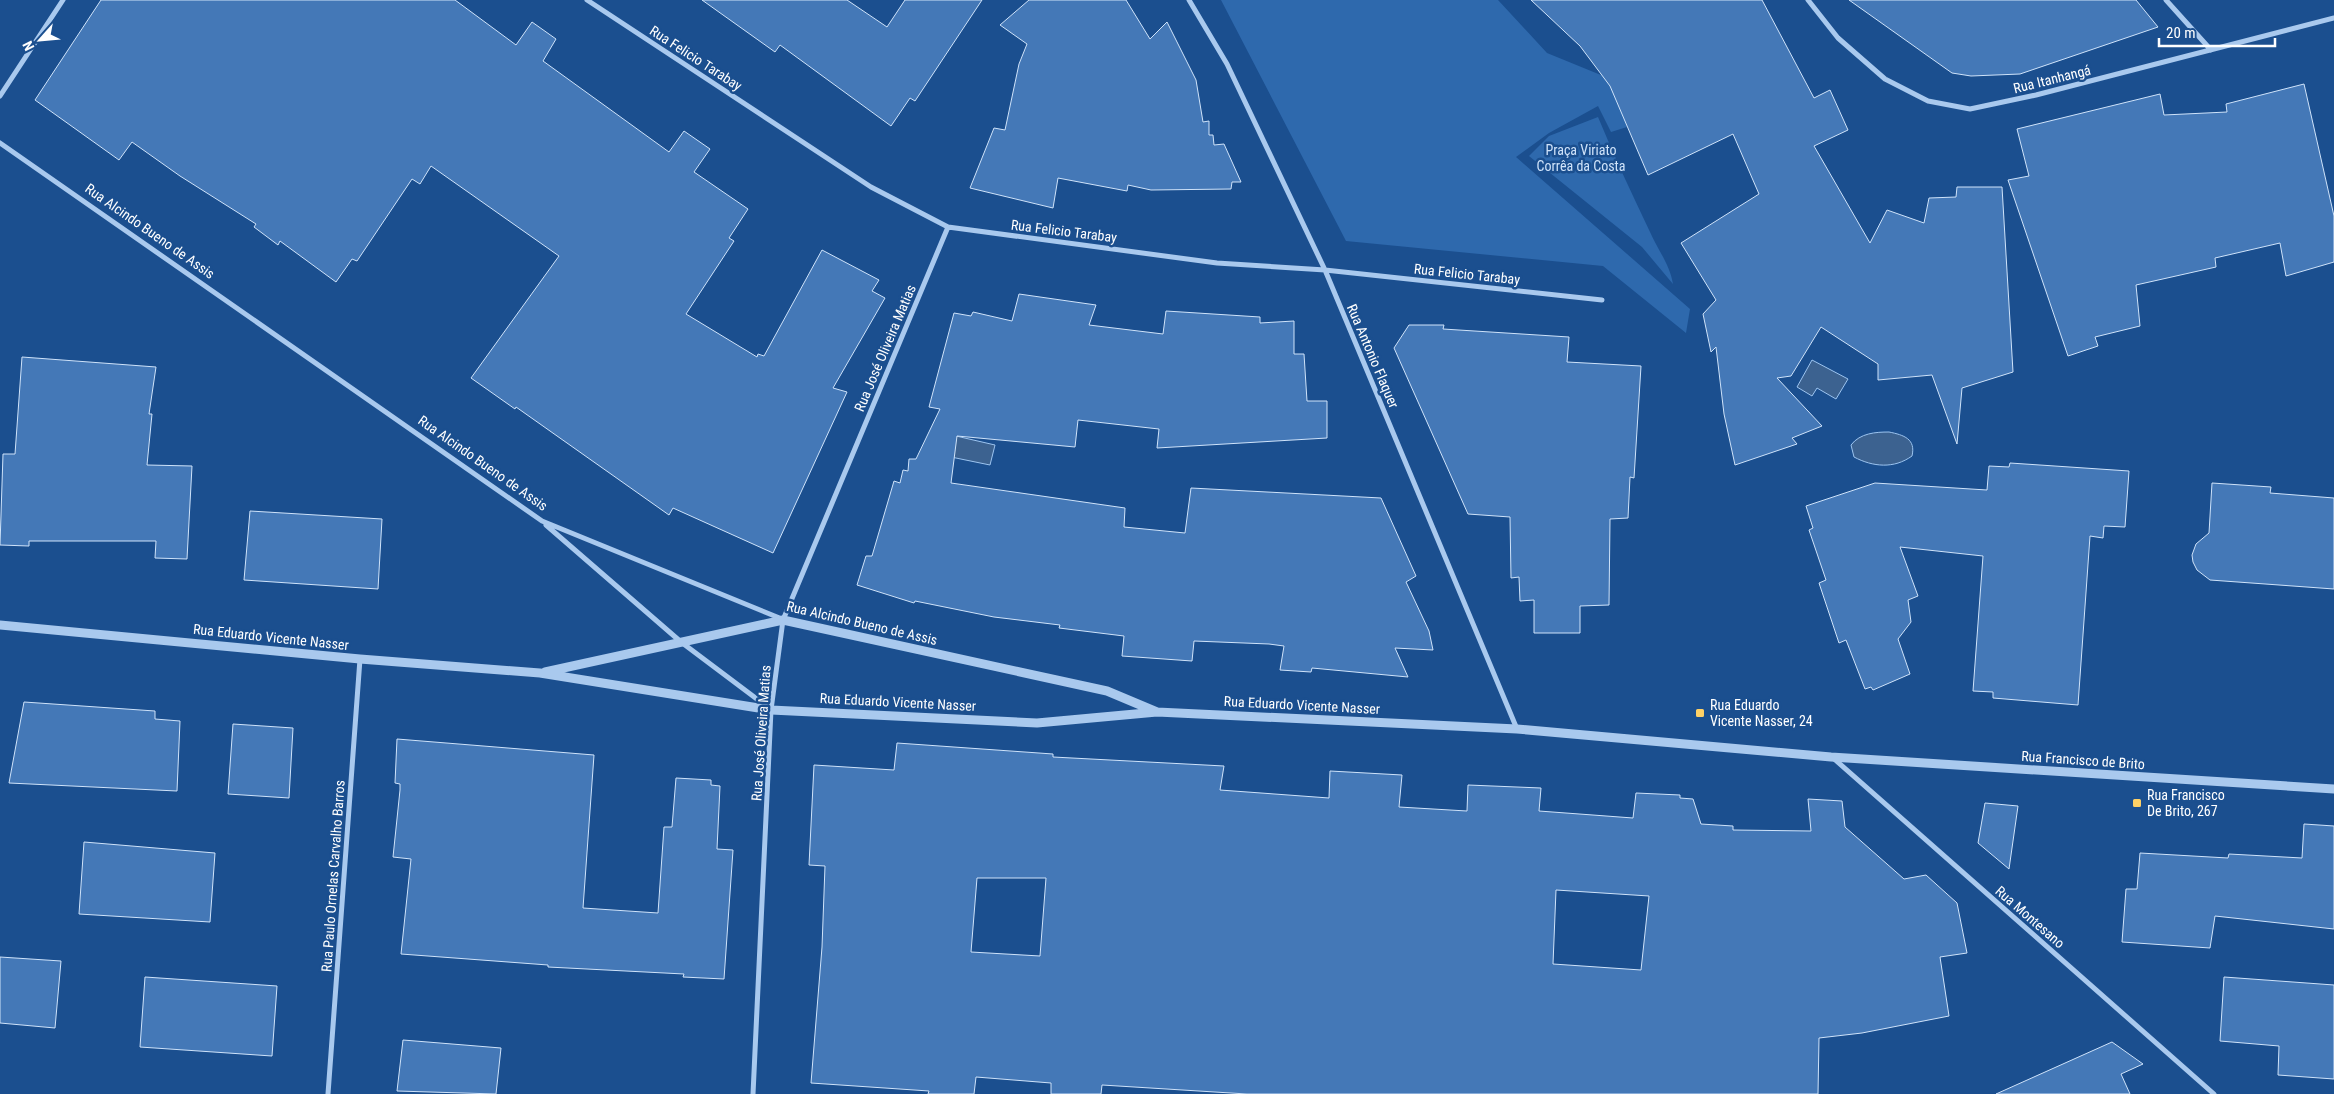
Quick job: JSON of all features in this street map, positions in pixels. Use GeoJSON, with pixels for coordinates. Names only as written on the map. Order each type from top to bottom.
{"type":"FeatureCollection","features":[{"type":"Feature","properties":{"kind":"street"},"geometry":{"type":"LineString","coordinates":[[0,96],[63,0]]}},
{"type":"Feature","properties":{"kind":"street","name":"Rua Felicio Tarabay"},"geometry":{"type":"LineString","coordinates":[[587,0],[871,187],[948,227],[1217,263],[1325,270],[1602,300]]}},
{"type":"Feature","properties":{"kind":"street","name":"Rua Antonio Flaquer"},"geometry":{"type":"LineString","coordinates":[[1189,0],[1227,64],[1325,270],[1517,729]]}},
{"type":"Feature","properties":{"kind":"street","name":"Rua Itanhangá"},"geometry":{"type":"LineString","coordinates":[[1808,0],[1838,38],[1885,79],[1928,101],[1970,109],[2036,95],[2334,18]]}},
{"type":"Feature","properties":{"kind":"street"},"geometry":{"type":"LineString","coordinates":[[2166,0],[2211,50]]}},
{"type":"Feature","properties":{"kind":"street","name":"Rua Alcindo Bueno de Assis"},"geometry":{"type":"LineString","coordinates":[[0,144],[542,521],[783,620],[1106,691],[1157,712]]}},
{"type":"Feature","properties":{"kind":"street","name":"Rua José Oliveira Matias"},"geometry":{"type":"LineString","coordinates":[[753,1094],[771,710],[783,620],[948,227]]}},
{"type":"Feature","properties":{"kind":"street"},"geometry":{"type":"LineString","coordinates":[[542,521],[681,642],[771,710]]}},
{"type":"Feature","properties":{"kind":"street","name":"Rua Eduardo Vicente Nasser"},"geometry":{"type":"LineString","coordinates":[[540,673],[783,620]]}},
{"type":"Feature","properties":{"kind":"street","name":"Rua Eduardo Vicente Nasser"},"geometry":{"type":"LineString","coordinates":[[0,625],[360,659],[540,673],[771,710],[1037,722],[1157,712],[1517,729],[1831,757]]}},
{"type":"Feature","properties":{"kind":"street","name":"Rua Paulo Ornelas Carvalho Barros"},"geometry":{"type":"LineString","coordinates":[[328,1094],[360,659]]}},
{"type":"Feature","properties":{"kind":"street","name":"Rua Francisco de Brito"},"geometry":{"type":"LineString","coordinates":[[1831,757],[2334,789]]}},
{"type":"Feature","properties":{"kind":"street","name":"Rua Montesano"},"geometry":{"type":"LineString","coordinates":[[1831,757],[2214,1094]]}},
{"type":"Feature","properties":{"kind":"green space"},"geometry":{"type":"Polygon","coordinates":[[[1221,0],[1498,0],[1547,53],[1618,82],[1627,127],[1611,132],[1598,106],[1549,133],[1516,157],[1690,309],[1686,333],[1603,266],[1346,241],[1221,0]]]}},
{"type":"Feature","properties":{"kind":"green space","name":"Praça Viriato Corrêa da Costa"},"geometry":{"type":"Polygon","coordinates":[[[1598,117],[1653,239],[1667,264],[1673,284],[1642,247],[1529,156],[1549,136],[1598,117]]]}},
{"type":"Feature","properties":{"kind":"shaded area"},"geometry":{"type":"Polygon","coordinates":[[[1812,360],[1848,379],[1836,399],[1817,388],[1812,396],[1797,387],[1812,360]]]}},
{"type":"Feature","properties":{"kind":"shaded area"},"geometry":{"type":"Polygon","coordinates":[[[1889,432],[1908,439],[1913,450],[1912,456],[1891,465],[1876,465],[1854,457],[1851,445],[1859,438],[1874,433],[1889,432]]]}},
{"type":"Feature","properties":{"kind":"shaded area"},"geometry":{"type":"Polygon","coordinates":[[[956,436],[995,445],[990,465],[951,457],[956,436]]]}},
{"type":"Feature","properties":{"kind":"building"},"geometry":{"type":"Polygon","coordinates":[[[101,0],[455,0],[516,45],[532,22],[556,39],[543,61],[669,152],[684,131],[710,149],[694,172],[748,209],[729,238],[734,241],[686,314],[757,357],[758,354],[764,356],[822,250],[879,280],[872,291],[885,298],[833,388],[847,392],[773,553],[673,508],[669,515],[516,407],[515,409],[471,378],[559,256],[431,166],[420,184],[412,179],[357,261],[352,259],[336,282],[280,241],[278,245],[254,227],[256,224],[180,176],[132,142],[119,160],[35,100],[101,0]]]}},
{"type":"Feature","properties":{"kind":"building"},"geometry":{"type":"Polygon","coordinates":[[[702,0],[847,0],[887,27],[905,0],[982,0],[915,101],[910,98],[891,126],[780,45],[775,52],[702,0]]]}},
{"type":"Feature","properties":{"kind":"building"},"geometry":{"type":"Polygon","coordinates":[[[1029,0],[1126,0],[1150,39],[1167,22],[1196,80],[1203,122],[1209,121],[1209,135],[1213,135],[1214,145],[1224,144],[1241,182],[1232,182],[1231,189],[1151,190],[1128,185],[1127,191],[1058,178],[1053,208],[970,188],[994,128],[1005,130],[1019,64],[1027,44],[1000,25],[1029,0]]]}},
{"type":"Feature","properties":{"kind":"building"},"geometry":{"type":"Polygon","coordinates":[[[1531,0],[1762,0],[1814,98],[1830,90],[1848,130],[1814,146],[1870,243],[1887,210],[1924,223],[1929,198],[1956,197],[1957,187],[2002,187],[2013,372],[1962,388],[1957,444],[1932,375],[1878,380],[1878,364],[1821,327],[1791,376],[1777,378],[1822,426],[1792,438],[1797,444],[1735,465],[1724,414],[1716,347],[1711,352],[1703,314],[1716,300],[1681,243],[1759,194],[1733,134],[1648,175],[1610,86],[1580,46],[1531,0]]]}},
{"type":"Feature","properties":{"kind":"building"},"geometry":{"type":"Polygon","coordinates":[[[1849,0],[2136,0],[2158,27],[2020,74],[1971,76],[1952,73],[1849,0]]]}},
{"type":"Feature","properties":{"kind":"building"},"geometry":{"type":"Polygon","coordinates":[[[2304,84],[2334,216],[2334,262],[2286,276],[2280,243],[2215,258],[2216,267],[2136,285],[2140,326],[2095,337],[2098,346],[2068,356],[2008,180],[2029,176],[2017,129],[2160,94],[2164,115],[2227,112],[2226,104],[2304,84]]]}},
{"type":"Feature","properties":{"kind":"building"},"geometry":{"type":"Polygon","coordinates":[[[1019,294],[1096,305],[1089,325],[1163,334],[1166,311],[1260,317],[1260,323],[1294,321],[1294,354],[1304,354],[1307,401],[1327,401],[1327,438],[1157,448],[1159,429],[1078,420],[1075,447],[957,436],[951,483],[1125,508],[1124,527],[1185,533],[1191,488],[1381,498],[1416,576],[1406,582],[1429,631],[1433,650],[1395,648],[1408,677],[1312,668],[1311,672],[1280,670],[1284,646],[1269,644],[1194,641],[1192,661],[1122,656],[1124,636],[1059,628],[1060,625],[994,617],[915,601],[914,603],[857,585],[866,556],[872,556],[894,481],[900,483],[903,470],[908,471],[909,459],[916,459],[940,409],[929,407],[954,313],[971,316],[973,312],[1012,321],[1019,294]]]}},
{"type":"Feature","properties":{"kind":"building"},"geometry":{"type":"Polygon","coordinates":[[[1409,325],[1444,325],[1443,329],[1569,337],[1567,362],[1641,366],[1634,478],[1630,477],[1628,518],[1610,519],[1609,605],[1580,606],[1580,633],[1534,633],[1534,600],[1520,601],[1519,577],[1511,578],[1510,517],[1468,514],[1394,348],[1409,325]]]}},
{"type":"Feature","properties":{"kind":"building"},"geometry":{"type":"Polygon","coordinates":[[[22,357],[156,367],[149,414],[152,414],[147,465],[192,466],[187,559],[155,558],[156,541],[29,541],[29,546],[0,545],[3,454],[15,454],[22,357]]]}},
{"type":"Feature","properties":{"kind":"building"},"geometry":{"type":"Polygon","coordinates":[[[2010,463],[2129,471],[2125,527],[2104,526],[2103,538],[2090,536],[2078,705],[1993,698],[1993,692],[1973,691],[1983,556],[1900,547],[1918,596],[1908,600],[1911,622],[1898,639],[1910,674],[1873,690],[1871,687],[1865,689],[1846,640],[1839,643],[1819,583],[1826,580],[1809,530],[1813,528],[1806,506],[1875,483],[1987,490],[1989,466],[2009,467],[2010,463]]]}},
{"type":"Feature","properties":{"kind":"building"},"geometry":{"type":"Polygon","coordinates":[[[2212,483],[2271,487],[2270,493],[2334,498],[2334,589],[2210,580],[2197,570],[2192,555],[2196,544],[2209,533],[2212,483]]]}},
{"type":"Feature","properties":{"kind":"building"},"geometry":{"type":"Polygon","coordinates":[[[250,511],[382,519],[378,589],[244,580],[250,511]]]}},
{"type":"Feature","properties":{"kind":"building"},"geometry":{"type":"Polygon","coordinates":[[[24,702],[155,711],[155,719],[180,721],[177,791],[9,783],[24,702]]]}},
{"type":"Feature","properties":{"kind":"building"},"geometry":{"type":"Polygon","coordinates":[[[233,724],[293,728],[289,798],[228,794],[233,724]]]}},
{"type":"Feature","properties":{"kind":"building"},"geometry":{"type":"Polygon","coordinates":[[[397,739],[594,755],[583,908],[658,913],[664,827],[672,827],[676,778],[711,780],[711,785],[720,786],[717,849],[733,850],[724,979],[683,977],[684,974],[548,967],[548,965],[401,954],[411,859],[393,857],[400,790],[400,784],[395,783],[397,739]]]}},
{"type":"Feature","properties":{"kind":"building"},"geometry":{"type":"Polygon","coordinates":[[[897,743],[1053,754],[1053,757],[1224,766],[1220,790],[1329,798],[1330,771],[1402,775],[1399,807],[1467,811],[1468,785],[1541,788],[1539,811],[1633,818],[1636,793],[1680,795],[1680,798],[1693,799],[1701,824],[1733,826],[1733,830],[1811,831],[1808,799],[1842,801],[1845,827],[1904,879],[1926,875],[1957,903],[1967,953],[1940,957],[1949,1016],[1862,1033],[1819,1038],[1818,1094],[1247,1094],[1102,1085],[1101,1094],[1051,1094],[1051,1083],[976,1077],[974,1094],[928,1094],[929,1091],[811,1083],[822,947],[825,866],[809,865],[814,765],[894,770],[897,743]],[[977,878],[971,952],[1040,956],[1046,878],[977,878]],[[1556,890],[1553,964],[1641,970],[1649,896],[1556,890]]]}},
{"type":"Feature","properties":{"kind":"building"},"geometry":{"type":"Polygon","coordinates":[[[1985,803],[2018,806],[2009,869],[1978,843],[1985,803]]]}},
{"type":"Feature","properties":{"kind":"building"},"geometry":{"type":"Polygon","coordinates":[[[2304,824],[2334,826],[2334,929],[2215,916],[2210,948],[2122,942],[2126,889],[2137,889],[2140,853],[2228,858],[2229,854],[2302,858],[2304,824]]]}},
{"type":"Feature","properties":{"kind":"building"},"geometry":{"type":"Polygon","coordinates":[[[84,842],[215,853],[210,922],[79,914],[84,842]]]}},
{"type":"Feature","properties":{"kind":"building"},"geometry":{"type":"Polygon","coordinates":[[[0,957],[61,961],[55,1028],[0,1023],[0,957]]]}},
{"type":"Feature","properties":{"kind":"building"},"geometry":{"type":"Polygon","coordinates":[[[145,977],[277,986],[272,1056],[140,1047],[145,977]]]}},
{"type":"Feature","properties":{"kind":"building"},"geometry":{"type":"Polygon","coordinates":[[[2224,977],[2334,985],[2334,1079],[2278,1075],[2279,1046],[2220,1041],[2224,977]]]}},
{"type":"Feature","properties":{"kind":"building"},"geometry":{"type":"Polygon","coordinates":[[[403,1040],[501,1048],[496,1094],[397,1091],[403,1040]]]}},
{"type":"Feature","properties":{"kind":"building"},"geometry":{"type":"Polygon","coordinates":[[[2112,1042],[2143,1064],[2121,1074],[2130,1094],[1996,1094],[2112,1042]]]}},
{"type":"Feature","properties":{"kind":"place","name":"Rua Eduardo Vicente Nasser, 24"},"geometry":{"type":"Point","coordinates":[1700,713]}},
{"type":"Feature","properties":{"kind":"place","name":"Rua Francisco De Brito, 267"},"geometry":{"type":"Point","coordinates":[2137,803]}}]}
